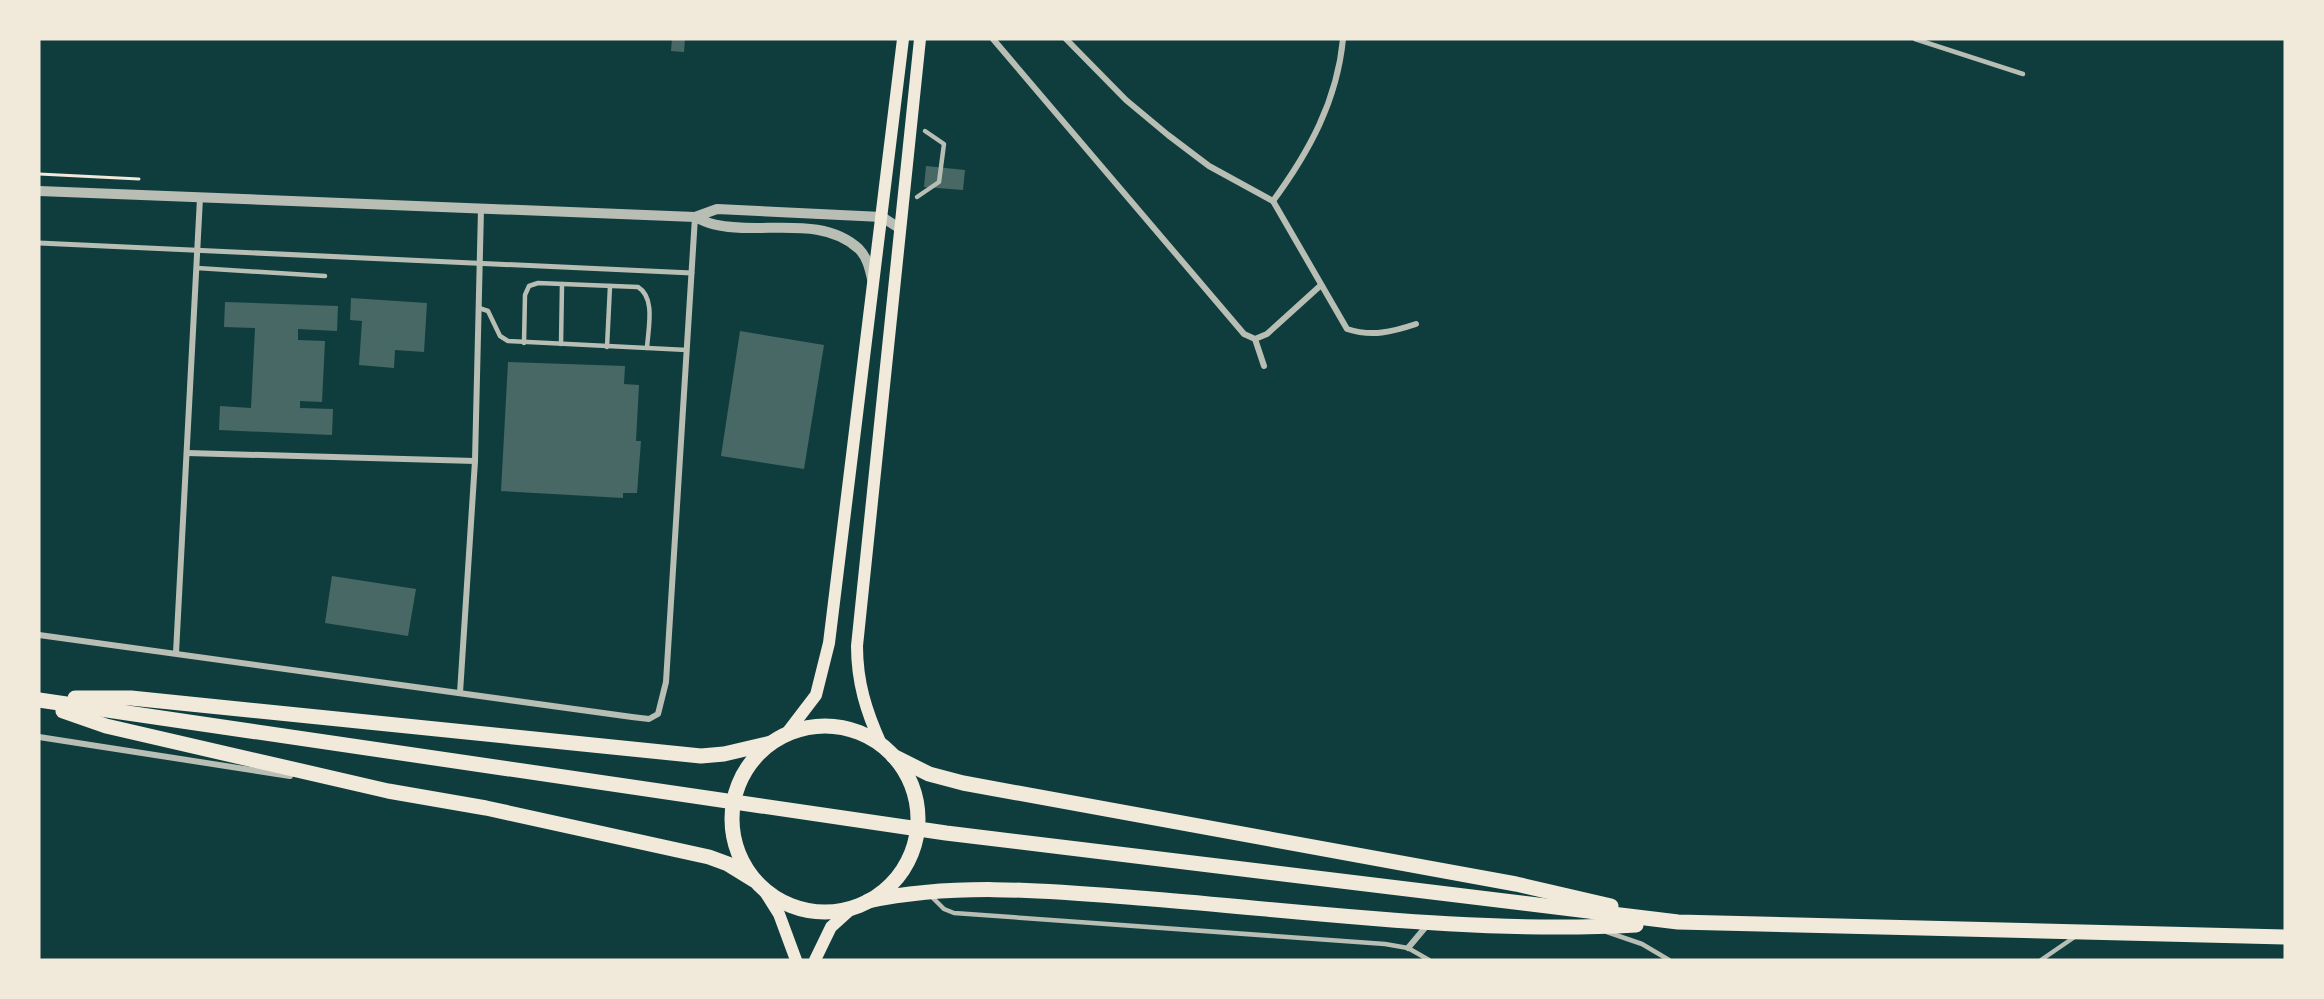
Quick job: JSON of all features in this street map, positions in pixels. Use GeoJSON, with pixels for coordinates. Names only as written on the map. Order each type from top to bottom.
{"type":"FeatureCollection","features":[{"type":"Feature","properties":{"kind":"main road"},"geometry":{"type":"LineString","coordinates":[[788,733],[816,695],[829,643],[903,39]]}},
{"type":"Feature","properties":{"kind":"main road"},"geometry":{"type":"LineString","coordinates":[[881,744],[862,699],[857,670],[857,646],[899,228],[921,39]]}},
{"type":"Feature","properties":{"kind":"main road"},"geometry":{"type":"LineString","coordinates":[[39,700],[131,698],[598,743],[701,756],[724,754],[771,743]]}},
{"type":"Feature","properties":{"kind":"main road"},"geometry":{"type":"LineString","coordinates":[[39,700],[106,726],[388,790],[486,808],[709,857],[728,864],[794,907],[813,911],[852,908]]}},
{"type":"Feature","properties":{"kind":"main road"},"geometry":{"type":"LineString","coordinates":[[39,700],[946,832],[1678,922]]}},
{"type":"Feature","properties":{"kind":"main road"},"geometry":{"type":"LineString","coordinates":[[795,960],[779,914],[742,861],[734,841],[733,808],[742,776],[754,758],[771,743],[788,733],[811,726],[835,726],[859,732],[881,744],[893,756],[913,788],[918,825],[914,844],[902,869],[884,891],[852,908],[831,927],[815,960]]}},
{"type":"Feature","properties":{"kind":"main road"},"geometry":{"type":"LineString","coordinates":[[893,756],[929,774],[963,783],[1516,884],[1678,922]]}},
{"type":"Feature","properties":{"kind":"main road"},"geometry":{"type":"LineString","coordinates":[[868,901],[928,892],[1016,889],[1511,927],[1584,927],[1678,922],[2285,937]]}},
{"type":"Feature","properties":{"kind":"street"},"geometry":{"type":"LineString","coordinates":[[993,39],[1244,334],[1255,339],[1267,334],[1320,286]]}},
{"type":"Feature","properties":{"kind":"street"},"geometry":{"type":"LineString","coordinates":[[1066,39],[1126,100],[1168,135],[1209,166],[1273,201],[1320,286],[1347,329],[1362,334],[1388,333],[1416,324]]}},
{"type":"Feature","properties":{"kind":"street"},"geometry":{"type":"LineString","coordinates":[[1273,201],[1320,128],[1330,101],[1343,39]]}},
{"type":"Feature","properties":{"kind":"street"},"geometry":{"type":"LineString","coordinates":[[39,191],[695,217],[717,225],[809,230],[837,235],[859,249],[866,258],[873,282]]}},
{"type":"Feature","properties":{"kind":"street"},"geometry":{"type":"LineString","coordinates":[[176,653],[200,198]]}},
{"type":"Feature","properties":{"kind":"street"},"geometry":{"type":"LineString","coordinates":[[460,693],[475,461],[481,209]]}},
{"type":"Feature","properties":{"kind":"street"},"geometry":{"type":"LineString","coordinates":[[695,217],[717,209],[882,218],[899,228]]}},
{"type":"Feature","properties":{"kind":"street"},"geometry":{"type":"LineString","coordinates":[[39,635],[649,719],[658,714],[666,682],[695,217]]}},
{"type":"Feature","properties":{"kind":"street"},"geometry":{"type":"LineString","coordinates":[[39,243],[692,273]]}},
{"type":"Feature","properties":{"kind":"street"},"geometry":{"type":"LineString","coordinates":[[1255,339],[1264,366]]}},
{"type":"Feature","properties":{"kind":"street"},"geometry":{"type":"LineString","coordinates":[[187,453],[475,461]]}},
{"type":"Feature","properties":{"kind":"street"},"geometry":{"type":"LineString","coordinates":[[39,737],[388,790]]}},
{"type":"Feature","properties":{"kind":"street"},"geometry":{"type":"LineString","coordinates":[[1408,948],[1431,921]]}},
{"type":"Feature","properties":{"kind":"lane"},"geometry":{"type":"LineString","coordinates":[[1916,39],[2023,74]]}},
{"type":"Feature","properties":{"kind":"lane"},"geometry":{"type":"LineString","coordinates":[[916,196],[939,182],[944,144],[925,131]]}},
{"type":"Feature","properties":{"kind":"lane"},"geometry":{"type":"LineString","coordinates":[[197,268],[325,276]]}},
{"type":"Feature","properties":{"kind":"lane"},"geometry":{"type":"LineString","coordinates":[[524,343],[525,295],[529,286],[538,283],[638,288],[645,292],[649,299],[647,348]]}},
{"type":"Feature","properties":{"kind":"lane"},"geometry":{"type":"LineString","coordinates":[[561,344],[562,284]]}},
{"type":"Feature","properties":{"kind":"lane"},"geometry":{"type":"LineString","coordinates":[[607,347],[610,286]]}},
{"type":"Feature","properties":{"kind":"lane"},"geometry":{"type":"LineString","coordinates":[[479,308],[488,311],[500,336],[508,340],[524,343],[687,350]]}},
{"type":"Feature","properties":{"kind":"lane"},"geometry":{"type":"LineString","coordinates":[[928,892],[944,909],[964,914],[1385,944],[1408,948],[1429,960]]}},
{"type":"Feature","properties":{"kind":"lane"},"geometry":{"type":"LineString","coordinates":[[1584,927],[1618,934],[1670,960]]}},
{"type":"Feature","properties":{"kind":"lane"},"geometry":{"type":"LineString","coordinates":[[2041,960],[2081,933]]}},
{"type":"Feature","properties":{"kind":"building"},"geometry":{"type":"Polygon","coordinates":[[[672,39],[685,39],[684,52],[671,51],[672,39]]]}},
{"type":"Feature","properties":{"kind":"building"},"geometry":{"type":"Polygon","coordinates":[[[926,166],[965,170],[963,190],[924,187],[926,166]]]}},
{"type":"Feature","properties":{"kind":"building"},"geometry":{"type":"Polygon","coordinates":[[[351,298],[427,303],[424,352],[395,350],[394,368],[359,365],[362,321],[350,320],[351,298]]]}},
{"type":"Feature","properties":{"kind":"building"},"geometry":{"type":"Polygon","coordinates":[[[225,302],[338,306],[337,331],[298,329],[298,340],[325,341],[322,402],[300,401],[300,408],[333,409],[332,435],[219,430],[220,406],[251,408],[255,328],[224,327],[225,302]]]}},
{"type":"Feature","properties":{"kind":"building"},"geometry":{"type":"Polygon","coordinates":[[[740,331],[824,345],[804,469],[721,456],[740,331]]]}},
{"type":"Feature","properties":{"kind":"building"},"geometry":{"type":"Polygon","coordinates":[[[508,362],[625,366],[624,384],[639,385],[636,441],[641,441],[637,493],[623,493],[623,498],[501,491],[508,362]]]}},
{"type":"Feature","properties":{"kind":"building"},"geometry":{"type":"Polygon","coordinates":[[[332,576],[416,589],[408,636],[325,623],[332,576]]]}}]}
